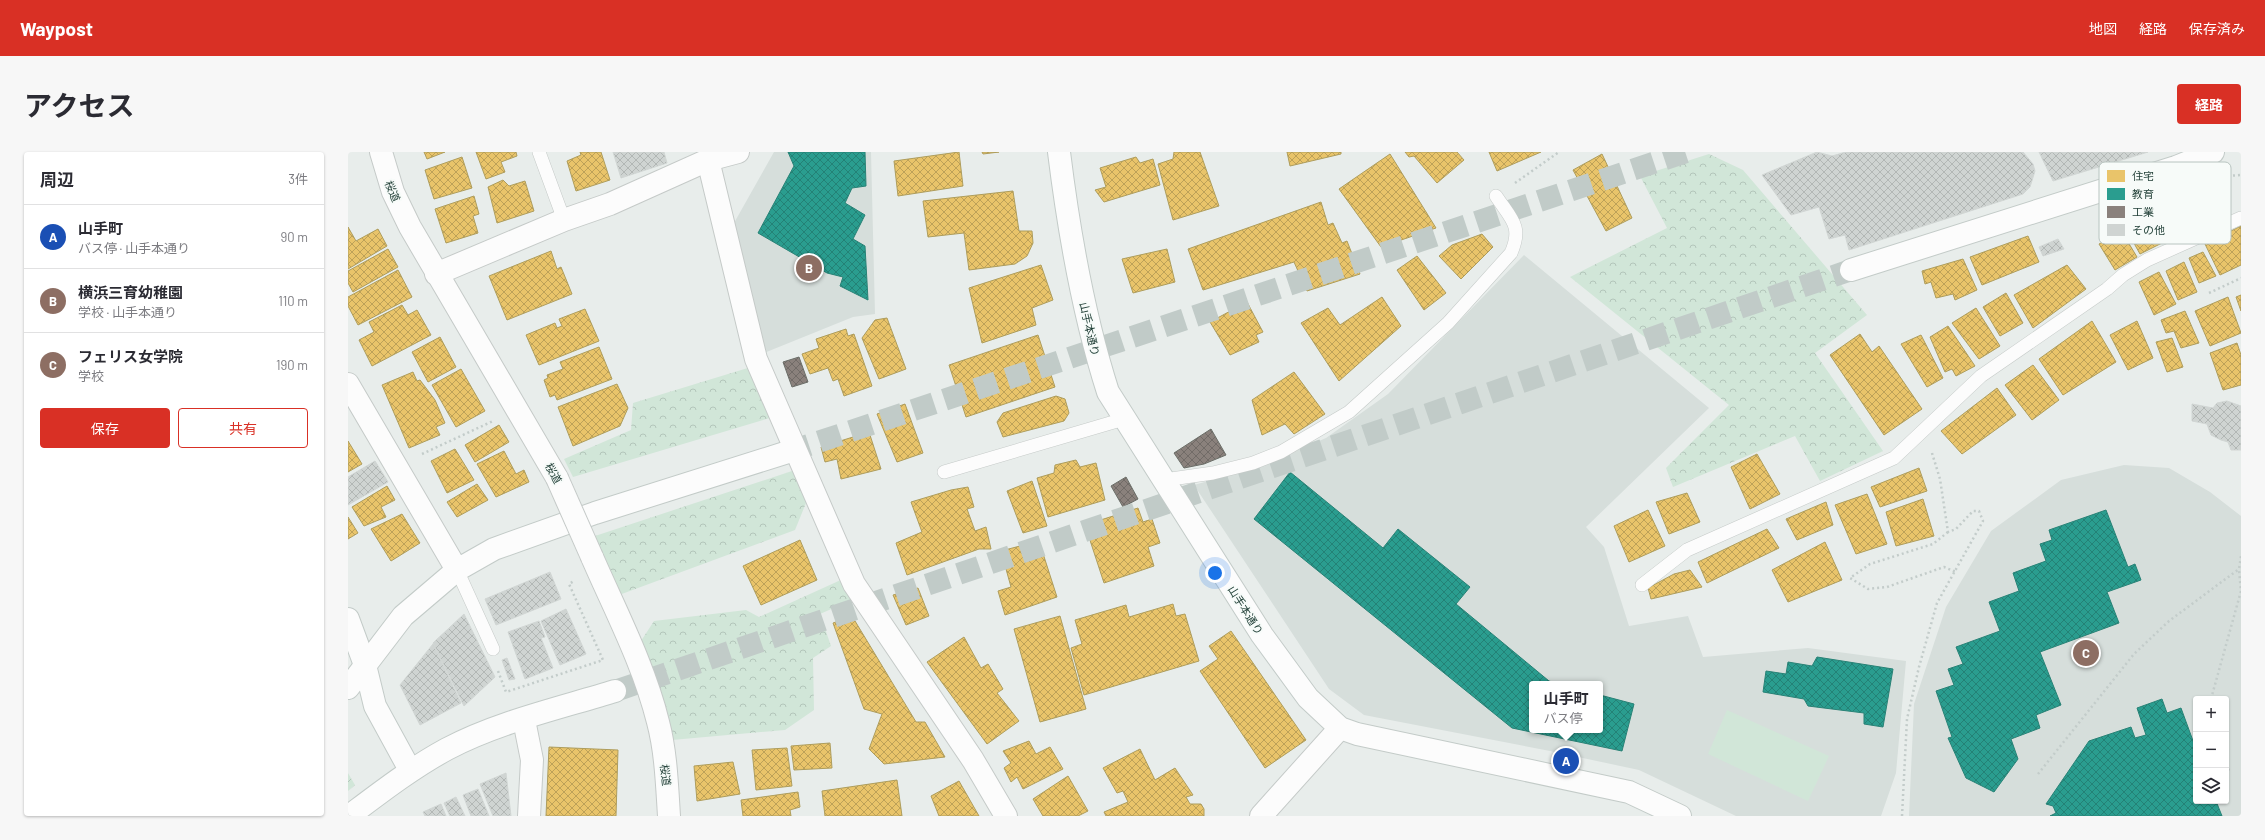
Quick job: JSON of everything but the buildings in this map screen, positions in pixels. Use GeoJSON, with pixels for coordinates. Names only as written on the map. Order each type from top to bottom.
{"type":"FeatureCollection","features":[{"type":"Feature","properties":{"kind":"street","name":"桜道"},"geometry":{"type":"LineString","coordinates":[[381,152],[393,192],[436,274],[557,478],[595,563],[637,660],[658,722],[668,789],[669,816]]}},
{"type":"Feature","properties":{"kind":"street"},"geometry":{"type":"LineString","coordinates":[[436,274],[564,220],[610,204],[708,160],[738,152]]}},
{"type":"Feature","properties":{"kind":"street","name":"山手本通り"},"geometry":{"type":"LineString","coordinates":[[1059,152],[1072,254],[1098,363],[1108,392],[1262,635],[1308,698],[1340,728],[1357,734],[1628,792],[1680,816]]}},
{"type":"Feature","properties":{"kind":"street"},"geometry":{"type":"LineString","coordinates":[[2190,162],[2213,152]]}},
{"type":"Feature","properties":{"kind":"street"},"geometry":{"type":"LineString","coordinates":[[708,160],[756,359],[854,584],[972,760],[1006,816]]}},
{"type":"Feature","properties":{"kind":"street"},"geometry":{"type":"LineString","coordinates":[[1851,270],[2099,192]]}},
{"type":"Feature","properties":{"kind":"street"},"geometry":{"type":"LineString","coordinates":[[348,384],[457,570]]}},
{"type":"Feature","properties":{"kind":"street"},"geometry":{"type":"LineString","coordinates":[[348,688],[404,616],[457,570],[494,549],[534,533],[788,452]]}},
{"type":"Feature","properties":{"kind":"street"},"geometry":{"type":"LineString","coordinates":[[348,619],[365,665],[375,706],[410,770]]}},
{"type":"Feature","properties":{"kind":"street"},"geometry":{"type":"LineString","coordinates":[[349,816],[410,770],[461,743],[485,732],[615,691]]}},
{"type":"Feature","properties":{"kind":"street"},"geometry":{"type":"LineString","coordinates":[[524,720],[532,760],[529,816]]}},
{"type":"Feature","properties":{"kind":"street"},"geometry":{"type":"LineString","coordinates":[[1260,816],[1340,728]]}},
{"type":"Feature","properties":{"kind":"lane"},"geometry":{"type":"LineString","coordinates":[[539,152],[564,220]]}},
{"type":"Feature","properties":{"kind":"lane"},"geometry":{"type":"LineString","coordinates":[[1164,480],[1212,473],[1253,463],[1281,452],[1349,412],[1448,323],[1511,253],[1516,240],[1517,230],[1496,196]]}},
{"type":"Feature","properties":{"kind":"lane"},"geometry":{"type":"LineString","coordinates":[[2231,222],[2241,218]]}},
{"type":"Feature","properties":{"kind":"lane"},"geometry":{"type":"LineString","coordinates":[[1642,585],[1687,550],[1894,458],[1926,430],[1981,376],[2107,288],[2123,275],[2147,260],[2183,244]]}},
{"type":"Feature","properties":{"kind":"lane"},"geometry":{"type":"LineString","coordinates":[[944,472],[1124,419]]}},
{"type":"Feature","properties":{"kind":"lane"},"geometry":{"type":"LineString","coordinates":[[457,570],[492,649]]}},
{"type":"Feature","properties":{"kind":"path"},"geometry":{"type":"LineString","coordinates":[[1496,196],[1559,152]]}},
{"type":"Feature","properties":{"kind":"path"},"geometry":{"type":"LineString","coordinates":[[2209,293],[2241,278]]}},
{"type":"Feature","properties":{"kind":"path"},"geometry":{"type":"LineString","coordinates":[[396,466],[517,410]]}},
{"type":"Feature","properties":{"kind":"path"},"geometry":{"type":"LineString","coordinates":[[1926,430],[1940,479],[1948,532]]}},
{"type":"Feature","properties":{"kind":"path"},"geometry":{"type":"LineString","coordinates":[[1902,816],[1907,719],[1937,603],[1956,572],[1983,521],[1982,515],[1979,511],[1973,511],[1956,529],[1948,532],[1933,544],[1870,564],[1850,578],[1868,589],[1887,587],[1944,568],[1956,572]]}},
{"type":"Feature","properties":{"kind":"path"},"geometry":{"type":"LineString","coordinates":[[2212,696],[2241,591],[2239,569],[2241,556]]}},
{"type":"Feature","properties":{"kind":"path"},"geometry":{"type":"LineString","coordinates":[[506,692],[603,660],[569,584],[595,563]]}},
{"type":"Feature","properties":{"kind":"path"},"geometry":{"type":"LineString","coordinates":[[2038,774],[2134,654],[2169,621],[2239,569]]}},
{"type":"Feature","properties":{"kind":"shaded area"},"geometry":{"type":"Polygon","coordinates":[[[774,152],[871,152],[875,314],[853,317],[764,353],[734,223],[774,152]]]}},
{"type":"Feature","properties":{"kind":"shaded area"},"geometry":{"type":"Polygon","coordinates":[[[1524,255],[1709,408],[1586,527],[1604,547],[1629,626],[1688,616],[1703,657],[1808,648],[1906,661],[1896,773],[1881,816],[1736,816],[1639,770],[1364,715],[1329,689],[1194,485],[1252,469],[1326,438],[1388,394],[1524,255]]]}},
{"type":"Feature","properties":{"kind":"shaded area"},"geometry":{"type":"Polygon","coordinates":[[[2124,465],[2169,468],[2210,492],[2241,516],[2241,816],[1909,816],[1914,704],[1946,607],[1991,531],[2061,480],[2124,465]]]}},
{"type":"Feature","properties":{"kind":"green space"},"geometry":{"type":"Polygon","coordinates":[[[1709,154],[1743,170],[1867,315],[1815,353],[1883,451],[1820,481],[1795,436],[1673,487],[1666,468],[1729,405],[1570,277],[1667,228],[1640,176],[1709,154]]]}},
{"type":"Feature","properties":{"kind":"green space"},"geometry":{"type":"Polygon","coordinates":[[[751,367],[773,417],[573,477],[564,459],[631,430],[633,403],[751,367]]]}},
{"type":"Feature","properties":{"kind":"green space"},"geometry":{"type":"Polygon","coordinates":[[[795,470],[808,498],[795,530],[619,595],[595,536],[795,470]]]}},
{"type":"Feature","properties":{"kind":"green space"},"geometry":{"type":"Polygon","coordinates":[[[843,579],[854,599],[820,614],[831,646],[813,658],[814,710],[785,730],[672,740],[669,718],[641,641],[654,621],[746,610],[759,617],[843,579]]]}},
{"type":"Feature","properties":{"kind":"green space"},"geometry":{"type":"Polygon","coordinates":[[[1727,710],[1829,756],[1808,801],[1708,754],[1727,710]]]}},
{"type":"Feature","properties":{"kind":"green space"},"geometry":{"type":"Polygon","coordinates":[[[348,773],[355,785],[348,791],[348,773]]]}},
{"type":"Feature","properties":{"kind":"tunnel"},"geometry":{"type":"LineString","coordinates":[[788,452],[1686,152]]}},
{"type":"Feature","properties":{"kind":"tunnel"},"geometry":{"type":"LineString","coordinates":[[615,691],[1851,270]]}},
{"type":"Feature","properties":{"kind":"place","name":"横浜三育幼稚園"},"geometry":{"type":"Point","coordinates":[809,268]}},
{"type":"Feature","properties":{"kind":"place","name":"フェリス女学院"},"geometry":{"type":"Point","coordinates":[2086,653]}},
{"type":"Feature","properties":{"kind":"place","name":"山手町"},"geometry":{"type":"Point","coordinates":[1566,761]}}]}
